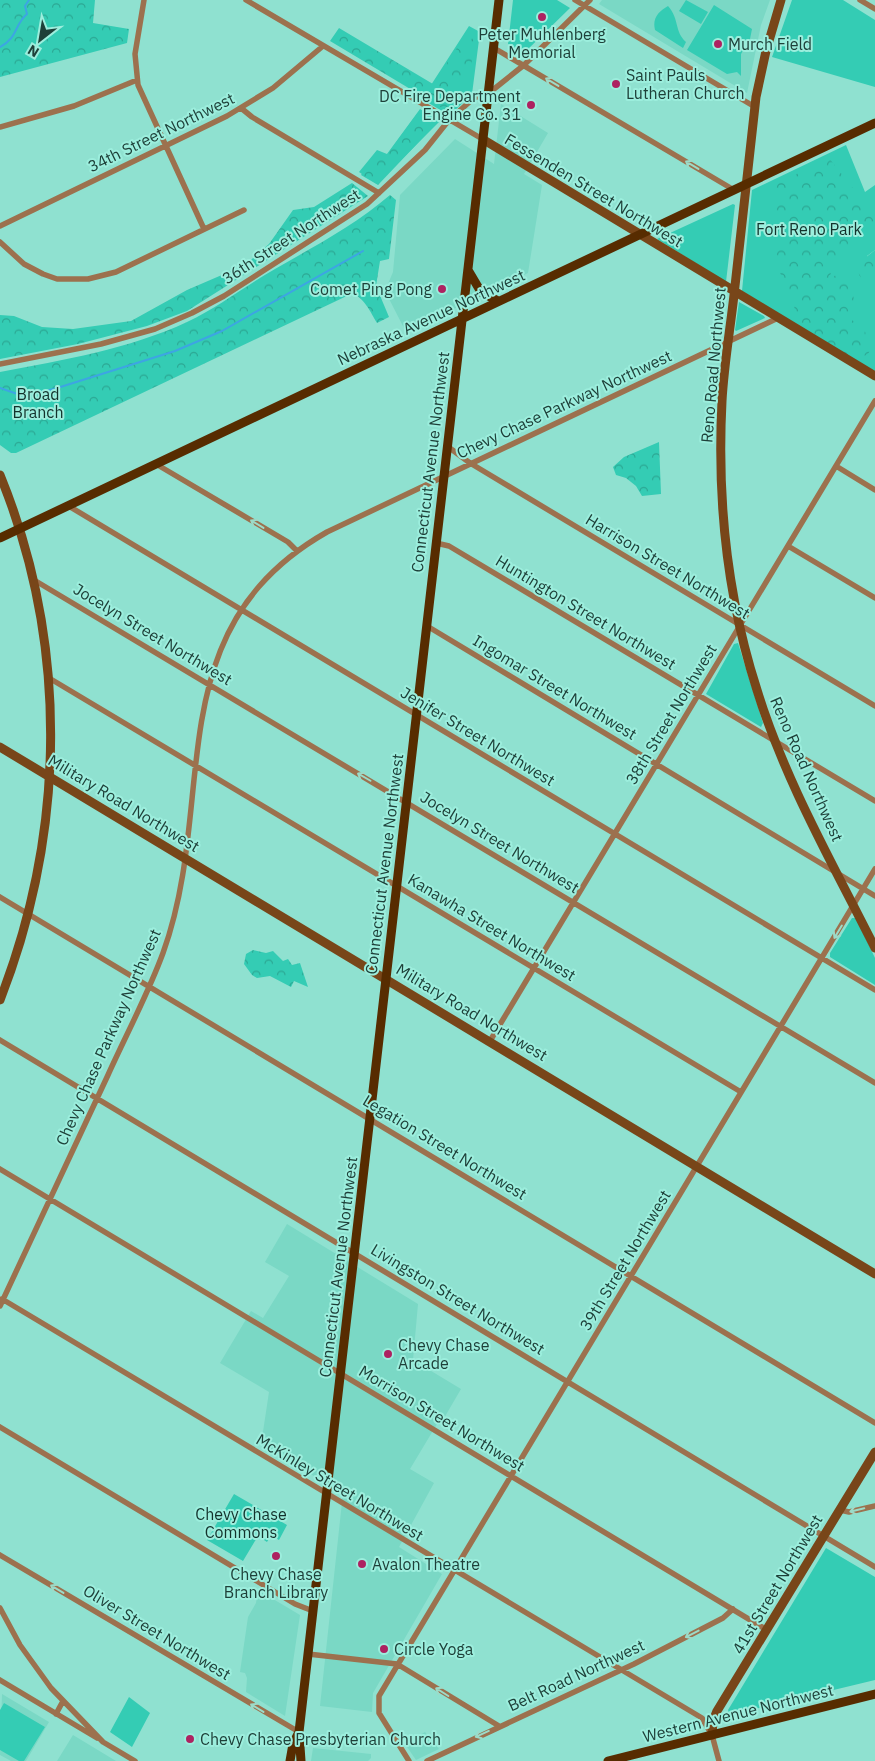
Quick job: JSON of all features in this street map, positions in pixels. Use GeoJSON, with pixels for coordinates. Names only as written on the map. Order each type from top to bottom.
{"type":"FeatureCollection","features":[{"type":"Feature","properties":{"kind":"main road","name":"Connecticut Avenue Northwest"},"geometry":{"type":"LineString","coordinates":[[301,1761],[299,1732],[499,0]]}},
{"type":"Feature","properties":{"kind":"main road","name":"Reno Road Northwest"},"geometry":{"type":"LineString","coordinates":[[781,0],[766,51],[755,107],[722,399],[721,491],[729,566],[754,684],[775,742],[798,794],[875,948]]}},
{"type":"Feature","properties":{"kind":"main road","name":"Nebraska Avenue Northwest"},"geometry":{"type":"LineString","coordinates":[[0,538],[875,123]]}},
{"type":"Feature","properties":{"kind":"main road","name":"Fessenden Street Northwest"},"geometry":{"type":"LineString","coordinates":[[484,140],[875,376]]}},
{"type":"Feature","properties":{"kind":"main road"},"geometry":{"type":"LineString","coordinates":[[468,270],[481,292],[498,301]]}},
{"type":"Feature","properties":{"kind":"main road"},"geometry":{"type":"LineString","coordinates":[[0,475],[20,528],[34,580],[49,678],[52,733],[43,846],[28,914],[0,1000]]}},
{"type":"Feature","properties":{"kind":"main road","name":"Military Road Northwest"},"geometry":{"type":"LineString","coordinates":[[0,746],[875,1274]]}},
{"type":"Feature","properties":{"kind":"main road","name":"41st Street Northwest"},"geometry":{"type":"LineString","coordinates":[[712,1735],[716,1713],[875,1452]]}},
{"type":"Feature","properties":{"kind":"main road","name":"Western Avenue Northwest"},"geometry":{"type":"LineString","coordinates":[[608,1761],[875,1694]]}},
{"type":"Feature","properties":{"kind":"main road","name":"Connecticut Avenue Northwest"},"geometry":{"type":"LineString","coordinates":[[290,1761],[293,1744],[299,1732]]}},
{"type":"Feature","properties":{"kind":"street"},"geometry":{"type":"LineString","coordinates":[[144,0],[135,54],[137,80],[204,230]]}},
{"type":"Feature","properties":{"kind":"street","name":"Fessenden Street Northwest"},"geometry":{"type":"LineString","coordinates":[[246,0],[484,140]]}},
{"type":"Feature","properties":{"kind":"street"},"geometry":{"type":"LineString","coordinates":[[575,0],[755,107]]}},
{"type":"Feature","properties":{"kind":"street","name":"36th Street Northwest"},"geometry":{"type":"LineString","coordinates":[[0,364],[121,339],[155,329],[214,302],[350,216],[425,150],[450,120],[474,98],[489,94],[524,65],[590,0]]}},
{"type":"Feature","properties":{"kind":"street"},"geometry":{"type":"LineString","coordinates":[[860,0],[875,9]]}},
{"type":"Feature","properties":{"kind":"street","name":"34th Street Northwest"},"geometry":{"type":"LineString","coordinates":[[0,226],[241,108],[280,82],[323,46]]}},
{"type":"Feature","properties":{"kind":"street"},"geometry":{"type":"LineString","coordinates":[[494,48],[734,190]]}},
{"type":"Feature","properties":{"kind":"street"},"geometry":{"type":"LineString","coordinates":[[0,126],[74,106],[137,80]]}},
{"type":"Feature","properties":{"kind":"street"},"geometry":{"type":"LineString","coordinates":[[241,108],[252,117],[379,192]]}},
{"type":"Feature","properties":{"kind":"street"},"geometry":{"type":"LineString","coordinates":[[0,242],[24,264],[43,274],[57,279],[84,280],[116,272],[244,210]]}},
{"type":"Feature","properties":{"kind":"street","name":"Chevy Chase Parkway Northwest"},"geometry":{"type":"LineString","coordinates":[[1,1301],[160,962],[172,925],[185,857],[208,683],[220,648],[241,610],[267,578],[297,551],[334,528],[778,318]]}},
{"type":"Feature","properties":{"kind":"street","name":"38th Street Northwest"},"geometry":{"type":"LineString","coordinates":[[490,1041],[875,401]]}},
{"type":"Feature","properties":{"kind":"street","name":"Harrison Street Northwest"},"geometry":{"type":"LineString","coordinates":[[448,446],[470,463],[875,706]]}},
{"type":"Feature","properties":{"kind":"street"},"geometry":{"type":"LineString","coordinates":[[156,464],[288,542],[297,551]]}},
{"type":"Feature","properties":{"kind":"street"},"geometry":{"type":"LineString","coordinates":[[836,466],[875,490]]}},
{"type":"Feature","properties":{"kind":"street","name":"Jenifer Street Northwest"},"geometry":{"type":"LineString","coordinates":[[67,505],[875,990]]}},
{"type":"Feature","properties":{"kind":"street","name":"Huntington Street Northwest"},"geometry":{"type":"LineString","coordinates":[[436,543],[449,546],[875,801]]}},
{"type":"Feature","properties":{"kind":"street"},"geometry":{"type":"LineString","coordinates":[[788,546],[875,598]]}},
{"type":"Feature","properties":{"kind":"street","name":"Jocelyn Street Northwest"},"geometry":{"type":"LineString","coordinates":[[34,580],[875,1083]]}},
{"type":"Feature","properties":{"kind":"street","name":"Ingomar Street Northwest"},"geometry":{"type":"LineString","coordinates":[[427,626],[875,896]]}},
{"type":"Feature","properties":{"kind":"street","name":"Kanawha Street Northwest"},"geometry":{"type":"LineString","coordinates":[[49,678],[741,1092]]}},
{"type":"Feature","properties":{"kind":"street","name":"39th Street Northwest"},"geometry":{"type":"LineString","coordinates":[[398,1664],[875,869]]}},
{"type":"Feature","properties":{"kind":"street","name":"Legation Street Northwest"},"geometry":{"type":"LineString","coordinates":[[0,897],[875,1423]]}},
{"type":"Feature","properties":{"kind":"street","name":"Livingston Street Northwest"},"geometry":{"type":"LineString","coordinates":[[0,1040],[875,1567]]}},
{"type":"Feature","properties":{"kind":"street","name":"Morrison Street Northwest"},"geometry":{"type":"LineString","coordinates":[[0,1169],[767,1630]]}},
{"type":"Feature","properties":{"kind":"street","name":"McKinley Street Northwest"},"geometry":{"type":"LineString","coordinates":[[1,1301],[702,1718],[712,1735]]}},
{"type":"Feature","properties":{"kind":"street"},"geometry":{"type":"LineString","coordinates":[[0,1427],[295,1604],[313,1611]]}},
{"type":"Feature","properties":{"kind":"street"},"geometry":{"type":"LineString","coordinates":[[840,1510],[847,1512],[875,1506]]}},
{"type":"Feature","properties":{"kind":"street","name":"Oliver Street Northwest"},"geometry":{"type":"LineString","coordinates":[[0,1555],[299,1732]]}},
{"type":"Feature","properties":{"kind":"street"},"geometry":{"type":"LineString","coordinates":[[0,1608],[28,1657],[64,1701],[103,1742]]}},
{"type":"Feature","properties":{"kind":"street","name":"Belt Road Northwest"},"geometry":{"type":"LineString","coordinates":[[427,1761],[621,1670],[723,1618],[733,1610]]}},
{"type":"Feature","properties":{"kind":"street"},"geometry":{"type":"LineString","coordinates":[[308,1654],[398,1664],[499,1726]]}},
{"type":"Feature","properties":{"kind":"street"},"geometry":{"type":"LineString","coordinates":[[398,1664],[379,1696],[377,1707],[409,1761]]}},
{"type":"Feature","properties":{"kind":"street"},"geometry":{"type":"LineString","coordinates":[[0,1680],[135,1761]]}},
{"type":"Feature","properties":{"kind":"street"},"geometry":{"type":"LineString","coordinates":[[56,1714],[64,1701]]}},
{"type":"Feature","properties":{"kind":"street"},"geometry":{"type":"LineString","coordinates":[[712,1735],[719,1761]]}},
{"type":"Feature","properties":{"kind":"shaded area"},"geometry":{"type":"Polygon","coordinates":[[[602,0],[770,0],[761,25],[747,93],[599,4],[602,0]]]}},
{"type":"Feature","properties":{"kind":"shaded area"},"geometry":{"type":"Polygon","coordinates":[[[501,104],[548,133],[524,174],[542,185],[528,273],[406,332],[385,291],[393,272],[400,195],[455,139],[494,164],[501,104]]]}},
{"type":"Feature","properties":{"kind":"shaded area"},"geometry":{"type":"Polygon","coordinates":[[[287,1224],[418,1304],[413,1360],[461,1389],[440,1425],[437,1424],[410,1469],[434,1483],[399,1547],[442,1574],[373,1693],[372,1712],[320,1706],[343,1493],[261,1445],[269,1392],[220,1363],[251,1311],[263,1318],[289,1276],[265,1262],[287,1224]]]}},
{"type":"Feature","properties":{"kind":"shaded area"},"geometry":{"type":"Polygon","coordinates":[[[258,1590],[300,1615],[285,1716],[246,1692],[247,1678],[245,1673],[240,1672],[248,1617],[256,1603],[258,1590]]]}},
{"type":"Feature","properties":{"kind":"shaded area"},"geometry":{"type":"Polygon","coordinates":[[[2,1694],[49,1722],[26,1761],[11,1761],[0,1755],[2,1694]]]}},
{"type":"Feature","properties":{"kind":"shaded area"},"geometry":{"type":"Polygon","coordinates":[[[425,1732],[439,1749],[416,1760],[405,1744],[425,1732]]]}},
{"type":"Feature","properties":{"kind":"shaded area"},"geometry":{"type":"Polygon","coordinates":[[[73,1735],[116,1761],[57,1761],[73,1735]]]}},
{"type":"Feature","properties":{"kind":"shaded area"},"geometry":{"type":"Polygon","coordinates":[[[313,1748],[371,1754],[371,1758],[368,1761],[311,1761],[313,1748]]]}},
{"type":"Feature","properties":{"kind":"green space"},"geometry":{"type":"Polygon","coordinates":[[[0,0],[95,0],[93,23],[129,29],[127,43],[0,77],[0,0]]]}},
{"type":"Feature","properties":{"kind":"green space"},"geometry":{"type":"Polygon","coordinates":[[[513,0],[557,0],[570,8],[523,54],[508,44],[513,0]]]}},
{"type":"Feature","properties":{"kind":"green space"},"geometry":{"type":"Polygon","coordinates":[[[686,0],[708,12],[701,24],[679,11],[686,0]]]}},
{"type":"Feature","properties":{"kind":"green space"},"geometry":{"type":"Polygon","coordinates":[[[792,0],[843,0],[875,20],[875,87],[772,57],[792,0]]]}},
{"type":"Feature","properties":{"kind":"green space","name":"Murch Field"},"geometry":{"type":"Polygon","coordinates":[[[714,5],[752,29],[750,39],[741,54],[741,76],[737,72],[727,74],[687,50],[714,5]]]}},
{"type":"Feature","properties":{"kind":"green space"},"geometry":{"type":"Polygon","coordinates":[[[668,6],[672,11],[682,38],[686,42],[683,48],[655,30],[654,22],[657,15],[668,6]]]}},
{"type":"Feature","properties":{"kind":"green space"},"geometry":{"type":"Polygon","coordinates":[[[469,26],[480,32],[472,94],[451,114],[447,114],[422,99],[469,26]]]}},
{"type":"Feature","properties":{"kind":"green space"},"geometry":{"type":"Polygon","coordinates":[[[339,28],[433,84],[457,48],[464,52],[474,35],[477,36],[470,70],[450,100],[447,111],[330,41],[339,28]]]}},
{"type":"Feature","properties":{"kind":"green space"},"geometry":{"type":"Polygon","coordinates":[[[420,109],[440,121],[377,184],[359,172],[377,150],[387,154],[420,109]]]}},
{"type":"Feature","properties":{"kind":"green space"},"geometry":{"type":"Polygon","coordinates":[[[417,114],[435,125],[378,185],[361,175],[376,152],[386,156],[417,114]]]}},
{"type":"Feature","properties":{"kind":"green space","name":"Fort Reno Park"},"geometry":{"type":"Polygon","coordinates":[[[846,145],[865,192],[875,185],[875,250],[867,256],[875,270],[875,372],[742,291],[752,190],[846,145]]]}},
{"type":"Feature","properties":{"kind":"green space","name":"Fort Reno Park"},"geometry":{"type":"Polygon","coordinates":[[[829,158],[855,191],[863,192],[861,208],[875,217],[875,228],[865,235],[858,236],[854,244],[838,257],[828,280],[836,275],[844,275],[850,283],[855,303],[850,305],[850,314],[852,320],[864,329],[870,345],[870,351],[867,355],[852,358],[799,326],[791,294],[779,271],[781,260],[775,253],[776,197],[768,188],[829,158]]]}},
{"type":"Feature","properties":{"kind":"green space","name":"Broad Branch"},"geometry":{"type":"Polygon","coordinates":[[[352,183],[368,196],[187,311],[147,326],[78,344],[0,359],[0,315],[14,316],[42,327],[73,329],[131,321],[187,290],[245,265],[269,244],[293,210],[314,207],[352,183]]]}},
{"type":"Feature","properties":{"kind":"green space","name":"Broad Branch"},"geometry":{"type":"Polygon","coordinates":[[[390,195],[396,200],[389,259],[380,261],[376,286],[389,317],[377,323],[363,301],[351,294],[16,453],[11,453],[0,445],[0,372],[119,347],[187,322],[334,235],[390,195]]]}},
{"type":"Feature","properties":{"kind":"green space"},"geometry":{"type":"Polygon","coordinates":[[[733,204],[735,205],[726,282],[657,239],[733,204]]]}},
{"type":"Feature","properties":{"kind":"green space"},"geometry":{"type":"Polygon","coordinates":[[[875,250],[875,282],[868,282],[858,272],[863,260],[875,250]]]}},
{"type":"Feature","properties":{"kind":"green space"},"geometry":{"type":"Polygon","coordinates":[[[739,302],[764,316],[765,318],[736,331],[739,302]]]}},
{"type":"Feature","properties":{"kind":"green space"},"geometry":{"type":"Polygon","coordinates":[[[659,442],[661,494],[642,496],[636,486],[626,478],[616,475],[613,467],[624,457],[659,442]]]}},
{"type":"Feature","properties":{"kind":"green space"},"geometry":{"type":"Polygon","coordinates":[[[738,643],[763,723],[761,727],[706,694],[734,644],[738,643]]]}},
{"type":"Feature","properties":{"kind":"green space"},"geometry":{"type":"Polygon","coordinates":[[[852,918],[856,918],[875,958],[875,985],[830,957],[830,953],[852,918]]]}},
{"type":"Feature","properties":{"kind":"green space"},"geometry":{"type":"Polygon","coordinates":[[[253,950],[266,953],[273,951],[283,961],[288,959],[292,965],[300,963],[308,987],[294,981],[291,987],[270,976],[257,978],[252,975],[244,964],[246,954],[253,950]]]}},
{"type":"Feature","properties":{"kind":"green space","name":"Chevy Chase Commons"},"geometry":{"type":"Polygon","coordinates":[[[234,1494],[287,1525],[279,1540],[271,1535],[267,1542],[258,1536],[243,1561],[207,1540],[234,1494]]]}},
{"type":"Feature","properties":{"kind":"green space"},"geometry":{"type":"Polygon","coordinates":[[[826,1548],[875,1577],[875,1680],[730,1715],[728,1710],[826,1548]]]}},
{"type":"Feature","properties":{"kind":"green space"},"geometry":{"type":"Polygon","coordinates":[[[129,1697],[150,1713],[132,1747],[110,1732],[129,1697]]]}},
{"type":"Feature","properties":{"kind":"green space"},"geometry":{"type":"Polygon","coordinates":[[[4,1703],[45,1727],[24,1761],[19,1761],[0,1750],[0,1710],[4,1703]]]}},
{"type":"Feature","properties":{"kind":"waterway"},"geometry":{"type":"LineString","coordinates":[[0,47],[10,40],[27,14],[25,6],[29,0]]}},
{"type":"Feature","properties":{"kind":"waterway","name":"Broad Branch"},"geometry":{"type":"LineString","coordinates":[[0,388],[23,396],[54,389],[175,351],[222,331],[363,251]]}},
{"type":"Feature","properties":{"kind":"place","name":"Peter Muhlenberg Memorial"},"geometry":{"type":"Point","coordinates":[542,17]}},
{"type":"Feature","properties":{"kind":"place","name":"Murch Field"},"geometry":{"type":"Point","coordinates":[718,44]}},
{"type":"Feature","properties":{"kind":"place","name":"Saint Pauls Lutheran Church"},"geometry":{"type":"Point","coordinates":[616,84]}},
{"type":"Feature","properties":{"kind":"place","name":"DC Fire Department Engine Co. 31"},"geometry":{"type":"Point","coordinates":[531,105]}},
{"type":"Feature","properties":{"kind":"place","name":"Comet Ping Pong"},"geometry":{"type":"Point","coordinates":[442,289]}},
{"type":"Feature","properties":{"kind":"place","name":"Chevy Chase Arcade"},"geometry":{"type":"Point","coordinates":[388,1354]}},
{"type":"Feature","properties":{"kind":"place","name":"Chevy Chase Branch Library"},"geometry":{"type":"Point","coordinates":[276,1556]}},
{"type":"Feature","properties":{"kind":"place","name":"Avalon Theatre"},"geometry":{"type":"Point","coordinates":[362,1564]}},
{"type":"Feature","properties":{"kind":"place","name":"Circle Yoga"},"geometry":{"type":"Point","coordinates":[384,1649]}},
{"type":"Feature","properties":{"kind":"place","name":"Chevy Chase Presbyterian Church"},"geometry":{"type":"Point","coordinates":[190,1739]}}]}
